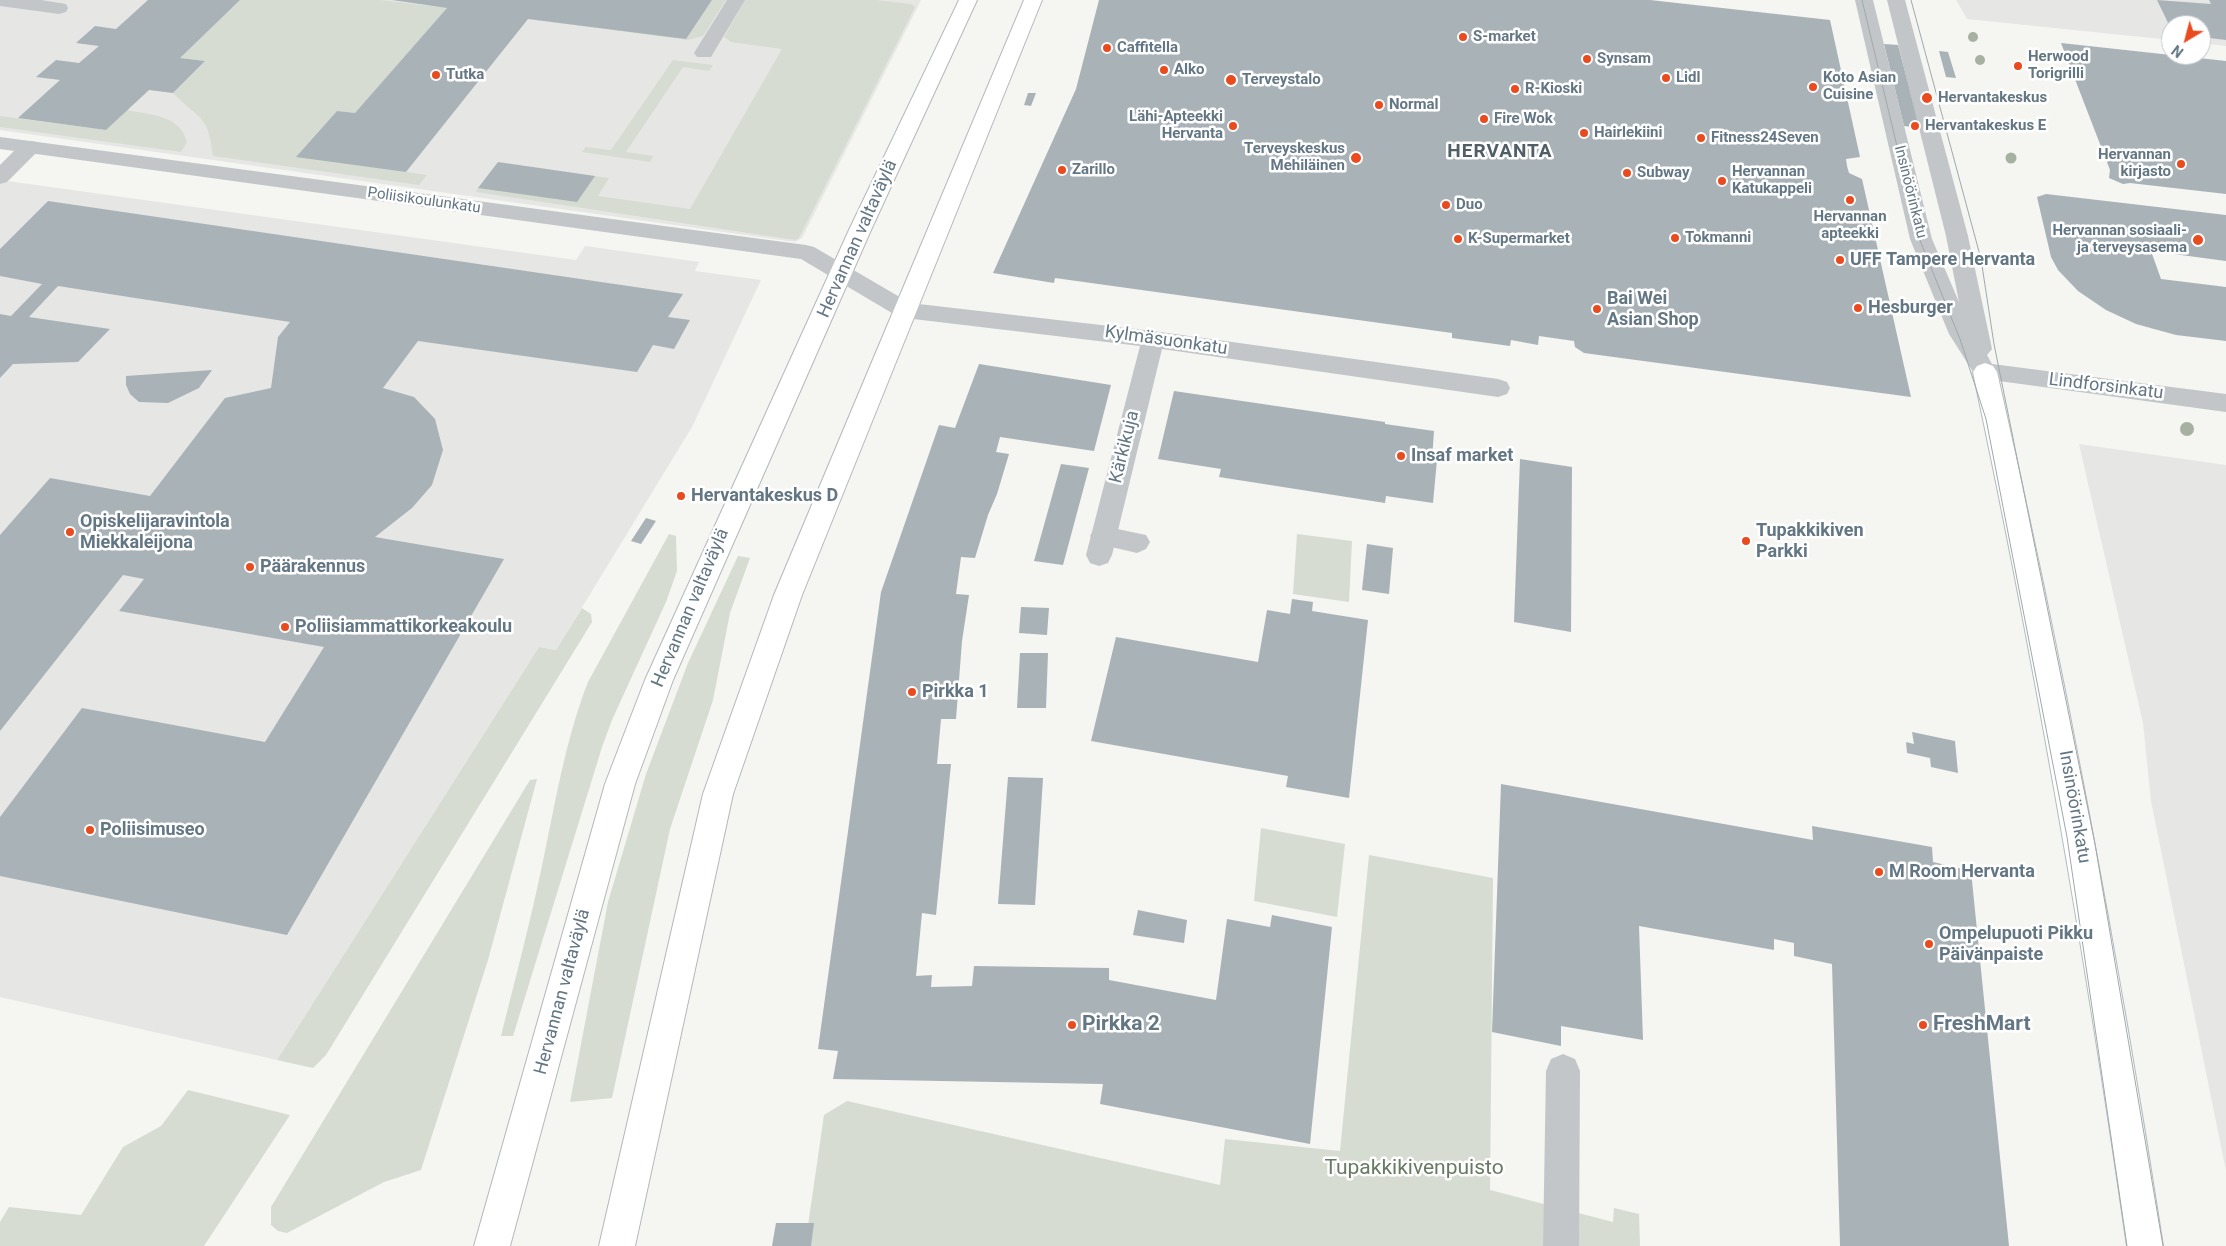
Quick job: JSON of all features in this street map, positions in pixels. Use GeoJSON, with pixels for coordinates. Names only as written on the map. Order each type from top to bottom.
{"type":"FeatureCollection","features":[{"type":"Feature","properties":{"kind":"main road","name":"Hervannan valtaväylä"},"geometry":{"type":"LineString","coordinates":[[492,1246],[620,784],[659,680],[734,507],[968,0]]}},
{"type":"Feature","properties":{"kind":"main road"},"geometry":{"type":"LineString","coordinates":[[617,1246],[718,794],[788,595],[1033,0]]}},
{"type":"Feature","properties":{"kind":"main road","name":"Insinöörinkatu"},"geometry":{"type":"LineString","coordinates":[[1985,372],[2026,558],[2081,841],[2145,1246]]}},
{"type":"Feature","properties":{"kind":"street"},"geometry":{"type":"LineString","coordinates":[[0,0],[59,8]]}},
{"type":"Feature","properties":{"kind":"street"},"geometry":{"type":"LineString","coordinates":[[704,53],[736,0]]}},
{"type":"Feature","properties":{"kind":"street","name":"Insinöörinkatu"},"geometry":{"type":"LineString","coordinates":[[1864,0],[1921,238],[1960,334],[1985,372]]}},
{"type":"Feature","properties":{"kind":"street","name":"Insinöörinkatu"},"geometry":{"type":"LineString","coordinates":[[1896,0],[1957,236],[1985,372]]}},
{"type":"Feature","properties":{"kind":"street","name":"Poliisikoulunkatu"},"geometry":{"type":"LineString","coordinates":[[0,143],[806,252],[842,275]]}},
{"type":"Feature","properties":{"kind":"street"},"geometry":{"type":"LineString","coordinates":[[0,177],[30,147]]}},
{"type":"Feature","properties":{"kind":"street","name":"Kylmäsuonkatu"},"geometry":{"type":"LineString","coordinates":[[842,275],[905,310],[1153,339],[1498,388]]}},
{"type":"Feature","properties":{"kind":"street","name":"Kärkikuja"},"geometry":{"type":"LineString","coordinates":[[1137,542],[1101,546],[1153,339]]}},
{"type":"Feature","properties":{"kind":"street","name":"Lindforsinkatu"},"geometry":{"type":"LineString","coordinates":[[1985,372],[2226,403]]}},
{"type":"Feature","properties":{"kind":"street"},"geometry":{"type":"LineString","coordinates":[[1561,1246],[1563,1071]]}},
{"type":"Feature","properties":{"kind":"shaded area"},"geometry":{"type":"Polygon","coordinates":[[[0,0],[921,0],[802,238],[795,242],[0,130],[0,0]]]}},
{"type":"Feature","properties":{"kind":"shaded area"},"geometry":{"type":"Polygon","coordinates":[[[1956,0],[2226,0],[2226,46],[2211,44],[2211,15],[2161,15],[2161,39],[1967,19],[1956,0]]]}},
{"type":"Feature","properties":{"kind":"shaded area","name":"Poliisiammattikorkeakoulu"},"geometry":{"type":"Polygon","coordinates":[[[0,180],[576,260],[585,246],[699,262],[695,271],[761,280],[692,427],[556,650],[539,647],[277,1060],[0,997],[0,180]]]}},
{"type":"Feature","properties":{"kind":"shaded area"},"geometry":{"type":"Polygon","coordinates":[[[2079,444],[2226,465],[2226,1171],[2151,801],[2143,723],[2079,444]]]}},
{"type":"Feature","properties":{"kind":"green space"},"geometry":{"type":"Polygon","coordinates":[[[240,0],[381,0],[447,8],[355,113],[337,111],[297,156],[427,175],[419,185],[213,156],[211,142],[205,125],[173,93],[205,61],[180,58],[240,0]]]}},
{"type":"Feature","properties":{"kind":"green space"},"geometry":{"type":"Polygon","coordinates":[[[712,0],[726,0],[703,36],[688,40],[528,19],[686,38],[712,0]]]}},
{"type":"Feature","properties":{"kind":"green space"},"geometry":{"type":"Polygon","coordinates":[[[745,0],[876,0],[911,4],[915,7],[799,238],[795,240],[476,192],[478,188],[595,176],[609,178],[598,196],[690,209],[782,49],[731,42],[724,37],[745,0]]]}},
{"type":"Feature","properties":{"kind":"green space"},"geometry":{"type":"Polygon","coordinates":[[[673,60],[713,65],[709,71],[683,67],[626,152],[653,156],[650,162],[582,152],[586,147],[611,150],[673,60]]]}},
{"type":"Feature","properties":{"kind":"green space"},"geometry":{"type":"Polygon","coordinates":[[[127,110],[155,115],[178,126],[187,142],[181,152],[0,127],[0,116],[106,130],[127,110]]]}},
{"type":"Feature","properties":{"kind":"green space"},"geometry":{"type":"Polygon","coordinates":[[[669,534],[676,536],[677,571],[666,602],[612,720],[602,747],[513,1036],[501,1036],[542,866],[561,773],[580,704],[588,682],[669,534]]]}},
{"type":"Feature","properties":{"kind":"green space"},"geometry":{"type":"Polygon","coordinates":[[[1297,534],[1352,541],[1349,602],[1293,594],[1297,534]]]}},
{"type":"Feature","properties":{"kind":"green space"},"geometry":{"type":"Polygon","coordinates":[[[738,556],[750,558],[730,613],[713,700],[670,829],[612,1098],[570,1102],[608,902],[646,774],[688,663],[738,556]]]}},
{"type":"Feature","properties":{"kind":"green space"},"geometry":{"type":"Polygon","coordinates":[[[582,608],[591,614],[592,622],[326,1055],[313,1068],[277,1060],[539,647],[556,650],[582,608]]]}},
{"type":"Feature","properties":{"kind":"green space"},"geometry":{"type":"Polygon","coordinates":[[[537,779],[488,960],[421,1170],[384,1182],[287,1233],[278,1231],[271,1225],[271,1207],[530,780],[537,779]]]}},
{"type":"Feature","properties":{"kind":"green space"},"geometry":{"type":"Polygon","coordinates":[[[1261,828],[1345,844],[1337,917],[1254,901],[1261,828]]]}},
{"type":"Feature","properties":{"kind":"green space","name":"Tupakkikivenpuisto"},"geometry":{"type":"Polygon","coordinates":[[[1369,855],[1493,878],[1490,1190],[1613,1222],[1614,1208],[1639,1214],[1640,1246],[805,1246],[824,1115],[847,1101],[1220,1185],[1225,1139],[1340,1151],[1369,855]]]}},
{"type":"Feature","properties":{"kind":"green space"},"geometry":{"type":"Polygon","coordinates":[[[188,1090],[290,1115],[204,1246],[0,1246],[0,1222],[9,1207],[81,1215],[123,1147],[161,1126],[188,1090]]]}},
{"type":"Feature","properties":{"kind":"building"},"geometry":{"type":"Polygon","coordinates":[[[148,0],[240,0],[180,58],[205,61],[173,93],[149,90],[106,130],[18,118],[60,80],[36,77],[56,60],[79,63],[99,46],[76,43],[95,26],[116,29],[148,0]]]}},
{"type":"Feature","properties":{"kind":"building","name":"Tutka"},"geometry":{"type":"Polygon","coordinates":[[[392,0],[712,0],[686,39],[528,19],[406,172],[296,157],[337,111],[355,113],[447,8],[392,0]]]}},
{"type":"Feature","properties":{"kind":"building","name":"Duo"},"geometry":{"type":"Polygon","coordinates":[[[1099,0],[1650,0],[1830,20],[1860,157],[1846,159],[1847,166],[1849,173],[1862,179],[1911,397],[1584,353],[1575,347],[1574,341],[1539,336],[1538,345],[1511,340],[1510,346],[1452,338],[1452,333],[1055,278],[1054,283],[993,273],[1076,89],[1099,0]]]}},
{"type":"Feature","properties":{"kind":"building"},"geometry":{"type":"Polygon","coordinates":[[[2157,0],[2211,4],[2209,0],[2226,0],[2226,40],[2211,38],[2211,15],[2164,15],[2157,0]]]}},
{"type":"Feature","properties":{"kind":"building"},"geometry":{"type":"Polygon","coordinates":[[[2061,43],[2161,54],[2161,65],[2211,65],[2211,59],[2226,61],[2226,194],[2130,183],[2123,184],[2109,178],[2110,170],[2061,43]]]}},
{"type":"Feature","properties":{"kind":"building"},"geometry":{"type":"Polygon","coordinates":[[[1884,44],[1898,45],[1920,128],[1904,126],[1884,44]]]}},
{"type":"Feature","properties":{"kind":"building"},"geometry":{"type":"Polygon","coordinates":[[[1939,51],[1948,52],[1956,78],[1946,77],[1939,51]]]}},
{"type":"Feature","properties":{"kind":"building"},"geometry":{"type":"Polygon","coordinates":[[[1028,93],[1036,93],[1031,106],[1024,105],[1028,93]]]}},
{"type":"Feature","properties":{"kind":"building"},"geometry":{"type":"Polygon","coordinates":[[[498,162],[595,176],[577,202],[478,188],[498,162]]]}},
{"type":"Feature","properties":{"kind":"building"},"geometry":{"type":"Polygon","coordinates":[[[2046,194],[2226,215],[2226,261],[2151,251],[2161,279],[2226,287],[2226,341],[2176,335],[2136,324],[2106,310],[2078,291],[2058,270],[2051,257],[2037,197],[2046,194]]]}},
{"type":"Feature","properties":{"kind":"building","name":"Päärakennus"},"geometry":{"type":"Polygon","coordinates":[[[48,201],[683,294],[668,317],[690,320],[674,349],[653,345],[637,372],[418,341],[383,388],[414,397],[435,419],[443,450],[432,485],[412,508],[375,537],[504,559],[287,935],[0,876],[0,817],[82,708],[265,742],[324,647],[119,611],[144,579],[123,575],[0,731],[0,535],[50,478],[150,496],[225,398],[271,388],[278,337],[290,322],[58,286],[29,317],[110,329],[78,362],[13,364],[0,378],[0,314],[11,316],[42,284],[0,276],[0,249],[48,201]]]}},
{"type":"Feature","properties":{"kind":"building"},"geometry":{"type":"Polygon","coordinates":[[[979,364],[1111,385],[1094,451],[1000,437],[996,452],[1009,454],[997,494],[988,515],[975,558],[961,557],[956,594],[969,595],[962,641],[956,719],[941,719],[937,764],[951,764],[936,915],[922,913],[916,976],[932,975],[931,987],[972,986],[974,966],[1109,968],[1109,980],[1216,1000],[1227,919],[1270,927],[1272,915],[1332,927],[1310,1144],[1100,1104],[1103,1084],[833,1079],[838,1051],[818,1049],[881,592],[939,425],[955,428],[979,364]]]}},
{"type":"Feature","properties":{"kind":"building"},"geometry":{"type":"Polygon","coordinates":[[[212,370],[199,388],[168,403],[139,402],[130,394],[126,385],[126,376],[212,370]]]}},
{"type":"Feature","properties":{"kind":"building"},"geometry":{"type":"Polygon","coordinates":[[[1174,391],[1434,431],[1432,459],[1437,460],[1433,503],[1386,496],[1385,503],[1219,477],[1221,469],[1158,459],[1174,391]]]}},
{"type":"Feature","properties":{"kind":"building"},"geometry":{"type":"Polygon","coordinates":[[[1520,459],[1572,467],[1571,632],[1514,622],[1520,459]]]}},
{"type":"Feature","properties":{"kind":"building"},"geometry":{"type":"Polygon","coordinates":[[[1061,464],[1089,468],[1063,565],[1034,561],[1061,464]]]}},
{"type":"Feature","properties":{"kind":"building"},"geometry":{"type":"Polygon","coordinates":[[[646,518],[656,521],[641,544],[631,541],[646,518]]]}},
{"type":"Feature","properties":{"kind":"building"},"geometry":{"type":"Polygon","coordinates":[[[1367,544],[1393,548],[1389,594],[1362,590],[1367,544]]]}},
{"type":"Feature","properties":{"kind":"building"},"geometry":{"type":"Polygon","coordinates":[[[1292,599],[1313,602],[1312,611],[1368,620],[1349,798],[1286,787],[1288,776],[1091,741],[1116,637],[1258,662],[1267,610],[1290,614],[1292,599]]]}},
{"type":"Feature","properties":{"kind":"building"},"geometry":{"type":"Polygon","coordinates":[[[1021,607],[1049,608],[1047,635],[1019,633],[1021,607]]]}},
{"type":"Feature","properties":{"kind":"building"},"geometry":{"type":"Polygon","coordinates":[[[1020,653],[1048,653],[1046,708],[1017,708],[1020,653]]]}},
{"type":"Feature","properties":{"kind":"building"},"geometry":{"type":"Polygon","coordinates":[[[1912,732],[1955,741],[1958,773],[1931,767],[1930,758],[1907,753],[1906,742],[1914,744],[1912,732]]]}},
{"type":"Feature","properties":{"kind":"building"},"geometry":{"type":"Polygon","coordinates":[[[1008,777],[1043,778],[1035,905],[998,904],[1008,777]]]}},
{"type":"Feature","properties":{"kind":"building"},"geometry":{"type":"Polygon","coordinates":[[[1501,784],[1813,840],[1812,826],[1932,847],[1933,862],[1971,871],[2009,1246],[1840,1246],[1832,964],[1794,956],[1794,943],[1774,939],[1774,950],[1639,926],[1643,1040],[1561,1026],[1561,1046],[1492,1032],[1501,784]]]}},
{"type":"Feature","properties":{"kind":"building"},"geometry":{"type":"Polygon","coordinates":[[[1138,910],[1187,920],[1184,943],[1133,935],[1138,910]]]}},
{"type":"Feature","properties":{"kind":"building"},"geometry":{"type":"Polygon","coordinates":[[[776,1223],[814,1223],[811,1246],[772,1246],[776,1223]]]}},
{"type":"Feature","properties":{"kind":"tram line"},"geometry":{"type":"LineString","coordinates":[[1862,0],[1919,238],[1960,339],[1986,419],[2067,837],[2127,1246]]}},
{"type":"Feature","properties":{"kind":"tram line"},"geometry":{"type":"LineString","coordinates":[[1911,0],[1981,259],[1994,344],[2095,844],[2163,1246]]}},
{"type":"Feature","properties":{"kind":"place","name":"S-market"},"geometry":{"type":"Point","coordinates":[1463,37]}},
{"type":"Feature","properties":{"kind":"place","name":"Caffitella"},"geometry":{"type":"Point","coordinates":[1107,48]}},
{"type":"Feature","properties":{"kind":"place","name":"Synsam"},"geometry":{"type":"Point","coordinates":[1587,59]}},
{"type":"Feature","properties":{"kind":"place","name":"Herwood Torigrilli"},"geometry":{"type":"Point","coordinates":[2018,66]}},
{"type":"Feature","properties":{"kind":"place","name":"Alko"},"geometry":{"type":"Point","coordinates":[1164,70]}},
{"type":"Feature","properties":{"kind":"place","name":"Tutka"},"geometry":{"type":"Point","coordinates":[436,75]}},
{"type":"Feature","properties":{"kind":"place","name":"Lidl"},"geometry":{"type":"Point","coordinates":[1666,78]}},
{"type":"Feature","properties":{"kind":"place","name":"Terveystalo"},"geometry":{"type":"Point","coordinates":[1231,80]}},
{"type":"Feature","properties":{"kind":"place","name":"Koto Asian Cuisine"},"geometry":{"type":"Point","coordinates":[1813,87]}},
{"type":"Feature","properties":{"kind":"place","name":"R-Kioski"},"geometry":{"type":"Point","coordinates":[1515,89]}},
{"type":"Feature","properties":{"kind":"place","name":"Hervantakeskus"},"geometry":{"type":"Point","coordinates":[1927,98]}},
{"type":"Feature","properties":{"kind":"place","name":"Normal"},"geometry":{"type":"Point","coordinates":[1379,105]}},
{"type":"Feature","properties":{"kind":"place","name":"Fire Wok"},"geometry":{"type":"Point","coordinates":[1484,119]}},
{"type":"Feature","properties":{"kind":"place","name":"Lähi-Apteekki Hervanta"},"geometry":{"type":"Point","coordinates":[1233,126]}},
{"type":"Feature","properties":{"kind":"place","name":"Hervantakeskus E"},"geometry":{"type":"Point","coordinates":[1915,126]}},
{"type":"Feature","properties":{"kind":"place","name":"Hairlekiini"},"geometry":{"type":"Point","coordinates":[1584,133]}},
{"type":"Feature","properties":{"kind":"place","name":"Fitness24Seven"},"geometry":{"type":"Point","coordinates":[1701,138]}},
{"type":"Feature","properties":{"kind":"place","name":"Terveyskeskus Mehiläinen"},"geometry":{"type":"Point","coordinates":[1356,158]}},
{"type":"Feature","properties":{"kind":"place","name":"Hervannan kirjasto"},"geometry":{"type":"Point","coordinates":[2181,164]}},
{"type":"Feature","properties":{"kind":"place","name":"Zarillo"},"geometry":{"type":"Point","coordinates":[1062,170]}},
{"type":"Feature","properties":{"kind":"place","name":"Subway"},"geometry":{"type":"Point","coordinates":[1627,173]}},
{"type":"Feature","properties":{"kind":"place","name":"Hervannan Katukappeli"},"geometry":{"type":"Point","coordinates":[1722,181]}},
{"type":"Feature","properties":{"kind":"place","name":"Hervannan apteekki"},"geometry":{"type":"Point","coordinates":[1850,200]}},
{"type":"Feature","properties":{"kind":"place","name":"Duo"},"geometry":{"type":"Point","coordinates":[1446,205]}},
{"type":"Feature","properties":{"kind":"place","name":"Tokmanni"},"geometry":{"type":"Point","coordinates":[1675,238]}},
{"type":"Feature","properties":{"kind":"place","name":"K-Supermarket"},"geometry":{"type":"Point","coordinates":[1458,239]}},
{"type":"Feature","properties":{"kind":"place","name":"Hervannan sosiaali- ja terveysasema"},"geometry":{"type":"Point","coordinates":[2198,240]}},
{"type":"Feature","properties":{"kind":"place","name":"UFF Tampere Hervanta"},"geometry":{"type":"Point","coordinates":[1840,260]}},
{"type":"Feature","properties":{"kind":"place","name":"Hesburger"},"geometry":{"type":"Point","coordinates":[1858,308]}},
{"type":"Feature","properties":{"kind":"place","name":"Bai Wei Asian Shop"},"geometry":{"type":"Point","coordinates":[1597,309]}},
{"type":"Feature","properties":{"kind":"place","name":"Insaf market"},"geometry":{"type":"Point","coordinates":[1401,456]}},
{"type":"Feature","properties":{"kind":"place","name":"Hervantakeskus D"},"geometry":{"type":"Point","coordinates":[681,496]}},
{"type":"Feature","properties":{"kind":"place","name":"Opiskelijaravintola Miekkaleijona"},"geometry":{"type":"Point","coordinates":[70,532]}},
{"type":"Feature","properties":{"kind":"place","name":"Tupakkikiven Parkki"},"geometry":{"type":"Point","coordinates":[1746,541]}},
{"type":"Feature","properties":{"kind":"place","name":"Päärakennus"},"geometry":{"type":"Point","coordinates":[250,567]}},
{"type":"Feature","properties":{"kind":"place","name":"Poliisiammattikorkeakoulu"},"geometry":{"type":"Point","coordinates":[285,627]}},
{"type":"Feature","properties":{"kind":"place","name":"Pirkka 1"},"geometry":{"type":"Point","coordinates":[912,692]}},
{"type":"Feature","properties":{"kind":"place","name":"Poliisimuseo"},"geometry":{"type":"Point","coordinates":[90,830]}},
{"type":"Feature","properties":{"kind":"place","name":"M Room Hervanta"},"geometry":{"type":"Point","coordinates":[1879,872]}},
{"type":"Feature","properties":{"kind":"place","name":"Ompelupuoti Pikku Päivänpaiste"},"geometry":{"type":"Point","coordinates":[1929,944]}},
{"type":"Feature","properties":{"kind":"place","name":"Pirkka 2"},"geometry":{"type":"Point","coordinates":[1072,1025]}},
{"type":"Feature","properties":{"kind":"place","name":"FreshMart"},"geometry":{"type":"Point","coordinates":[1923,1025]}},
{"type":"Feature","properties":{"kind":"district","name":"HERVANTA"},"geometry":{"type":"Point","coordinates":[1500,152]}}]}
